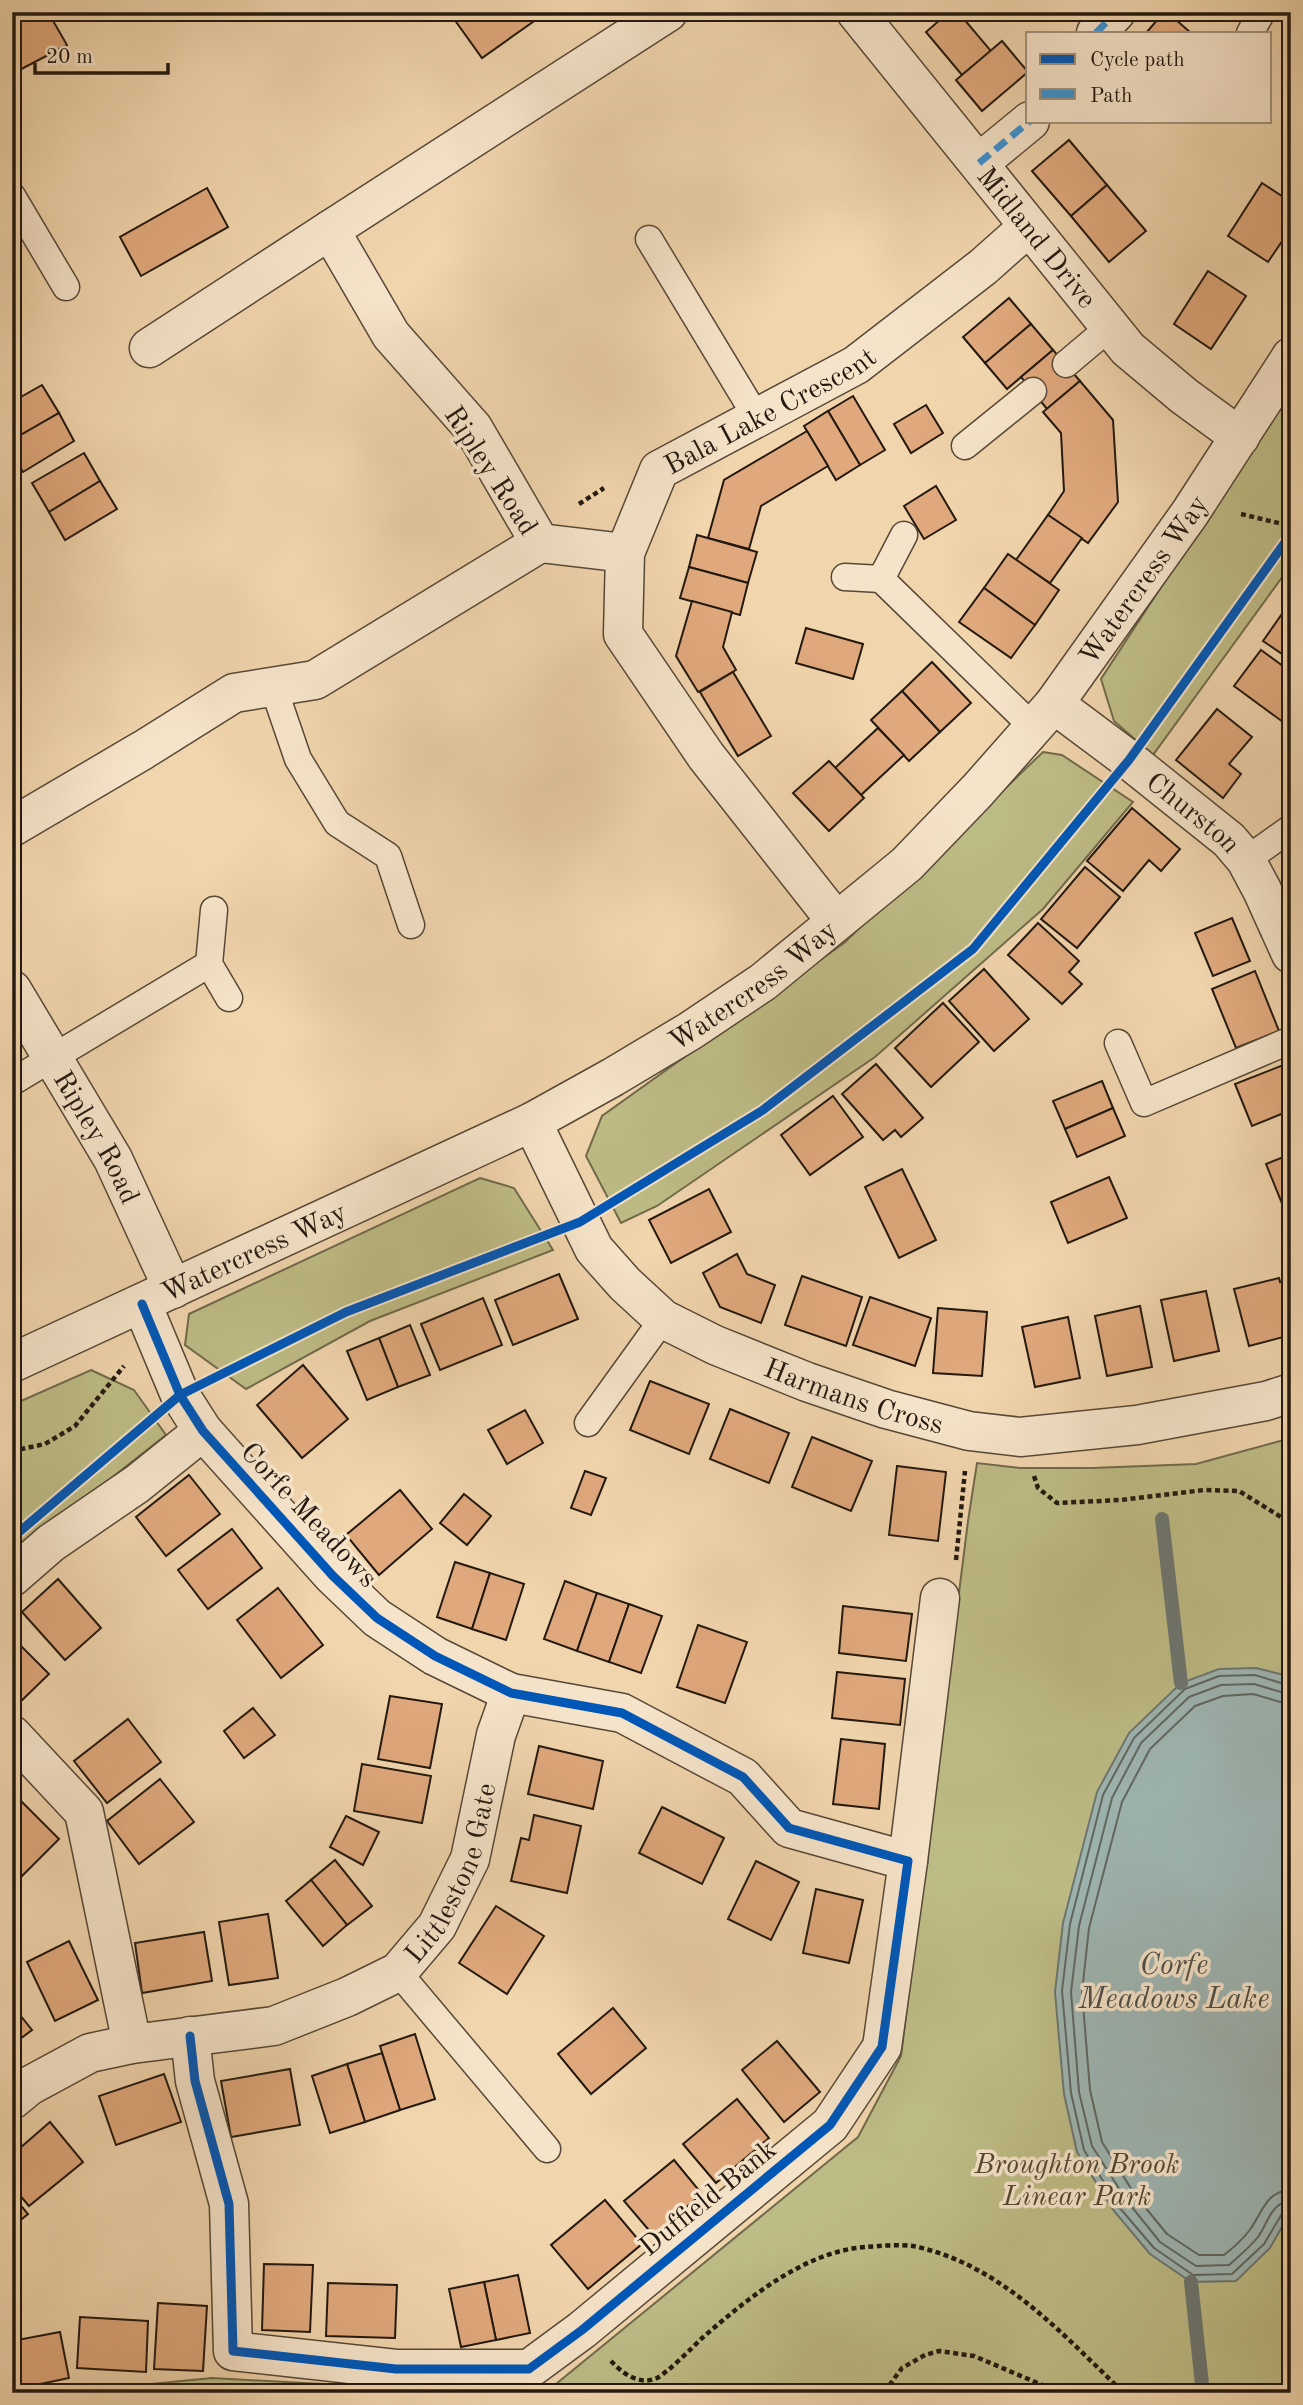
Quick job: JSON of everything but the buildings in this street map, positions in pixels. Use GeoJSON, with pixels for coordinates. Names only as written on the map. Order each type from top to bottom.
{"type":"FeatureCollection","features":[{"type":"Feature","properties":{"kind":"street"},"geometry":{"type":"LineString","coordinates":[[149,348],[668,12]]}},
{"type":"Feature","properties":{"kind":"street","name":"Midland Drive"},"geometry":{"type":"LineString","coordinates":[[856,12],[1128,349],[1184,397],[1240,437]]}},
{"type":"Feature","properties":{"kind":"street"},"geometry":{"type":"LineString","coordinates":[[1097,32],[1116,12]]}},
{"type":"Feature","properties":{"kind":"street"},"geometry":{"type":"LineString","coordinates":[[979,163],[1029,122]]}},
{"type":"Feature","properties":{"kind":"street","name":"Bala Lake Crescent"},"geometry":{"type":"LineString","coordinates":[[836,921],[706,756],[623,634],[625,553],[659,470],[856,365],[983,267],[1028,227]]}},
{"type":"Feature","properties":{"kind":"street","name":"Ripley Road"},"geometry":{"type":"LineString","coordinates":[[12,827],[143,750],[234,692],[315,680],[540,543],[472,428],[391,335],[330,230]]}},
{"type":"Feature","properties":{"kind":"street","name":"Watercress Way"},"geometry":{"type":"LineString","coordinates":[[12,1363],[532,1122],[701,1024],[763,982],[907,864],[978,790],[1043,715],[1200,497],[1291,358]]}},
{"type":"Feature","properties":{"kind":"street"},"geometry":{"type":"LineString","coordinates":[[540,543],[625,553]]}},
{"type":"Feature","properties":{"kind":"street","name":"Churston"},"geometry":{"type":"LineString","coordinates":[[1043,715],[1129,760],[1219,832],[1246,860],[1291,954]]}},
{"type":"Feature","properties":{"kind":"street","name":"Ripley Road"},"geometry":{"type":"LineString","coordinates":[[12,990],[113,1159],[158,1296]]}},
{"type":"Feature","properties":{"kind":"street","name":"Harmans Cross"},"geometry":{"type":"LineString","coordinates":[[532,1122],[594,1249],[625,1284],[663,1319],[715,1345],[807,1382],[886,1409],[969,1432],[1020,1437],[1137,1425],[1266,1401],[1291,1393]]}},
{"type":"Feature","properties":{"kind":"street","name":"Corfe Meadows"},"geometry":{"type":"LineString","coordinates":[[158,1296],[158,1339],[180,1395],[203,1431],[332,1576],[377,1618],[435,1656],[512,1693]]}},
{"type":"Feature","properties":{"kind":"street"},"geometry":{"type":"LineString","coordinates":[[12,1577],[51,1543],[137,1484],[203,1431]]}},
{"type":"Feature","properties":{"kind":"street","name":"Duffield Bank"},"geometry":{"type":"LineString","coordinates":[[190,2036],[195,2081],[229,2204],[233,2351],[396,2370],[528,2369],[582,2330],[830,2125],[882,2047],[940,1598]]}},
{"type":"Feature","properties":{"kind":"street"},"geometry":{"type":"LineString","coordinates":[[512,1693],[622,1713],[743,1777],[789,1828],[908,1861]]}},
{"type":"Feature","properties":{"kind":"street","name":"Littlestone Gate"},"geometry":{"type":"LineString","coordinates":[[12,2100],[29,2086],[90,2053],[132,2044],[274,2026],[347,1997],[398,1972],[437,1926],[470,1859],[496,1735],[512,1693]]}},
{"type":"Feature","properties":{"kind":"street"},"geometry":{"type":"LineString","coordinates":[[12,1735],[83,1812],[132,2044]]}},
{"type":"Feature","properties":{"kind":"lane"},"geometry":{"type":"LineString","coordinates":[[1251,32],[1262,12]]}},
{"type":"Feature","properties":{"kind":"lane"},"geometry":{"type":"LineString","coordinates":[[12,196],[66,287]]}},
{"type":"Feature","properties":{"kind":"lane"},"geometry":{"type":"LineString","coordinates":[[649,239],[757,418]]}},
{"type":"Feature","properties":{"kind":"lane"},"geometry":{"type":"LineString","coordinates":[[1066,364],[1111,327]]}},
{"type":"Feature","properties":{"kind":"lane"},"geometry":{"type":"LineString","coordinates":[[965,446],[1033,391]]}},
{"type":"Feature","properties":{"kind":"lane"},"geometry":{"type":"LineString","coordinates":[[881,579],[904,535]]}},
{"type":"Feature","properties":{"kind":"lane"},"geometry":{"type":"LineString","coordinates":[[845,577],[881,579],[1043,715]]}},
{"type":"Feature","properties":{"kind":"lane"},"geometry":{"type":"LineString","coordinates":[[273,686],[298,760],[337,823],[388,856],[411,925]]}},
{"type":"Feature","properties":{"kind":"lane"},"geometry":{"type":"LineString","coordinates":[[1246,860],[1291,828]]}},
{"type":"Feature","properties":{"kind":"lane"},"geometry":{"type":"LineString","coordinates":[[214,910],[209,964],[229,998]]}},
{"type":"Feature","properties":{"kind":"lane"},"geometry":{"type":"LineString","coordinates":[[12,1082],[209,964]]}},
{"type":"Feature","properties":{"kind":"lane"},"geometry":{"type":"LineString","coordinates":[[1118,1043],[1143,1103],[1291,1040]]}},
{"type":"Feature","properties":{"kind":"lane"},"geometry":{"type":"LineString","coordinates":[[588,1423],[663,1319]]}},
{"type":"Feature","properties":{"kind":"lane"},"geometry":{"type":"LineString","coordinates":[[398,1972],[547,2149]]}},
{"type":"Feature","properties":{"kind":"path"},"geometry":{"type":"LineString","coordinates":[[540,543],[559,516],[629,472],[659,470]]}},
{"type":"Feature","properties":{"kind":"path"},"geometry":{"type":"LineString","coordinates":[[1200,497],[1217,508],[1291,526]]}},
{"type":"Feature","properties":{"kind":"path"},"geometry":{"type":"LineString","coordinates":[[12,1451],[44,1444],[75,1426],[119,1370],[158,1339]]}},
{"type":"Feature","properties":{"kind":"path"},"geometry":{"type":"LineString","coordinates":[[940,1598],[954,1574],[969,1432]]}},
{"type":"Feature","properties":{"kind":"path"},"geometry":{"type":"LineString","coordinates":[[1020,1437],[1038,1488],[1057,1503],[1121,1500],[1204,1490],[1239,1491],[1281,1517],[1291,1531]]}},
{"type":"Feature","properties":{"kind":"path"},"geometry":{"type":"LineString","coordinates":[[582,2330],[621,2372],[639,2380],[657,2378],[715,2327],[765,2290],[818,2259],[863,2247],[911,2246],[957,2258],[994,2277],[1045,2318],[1124,2393]]}},
{"type":"Feature","properties":{"kind":"path"},"geometry":{"type":"LineString","coordinates":[[887,2393],[888,2387],[902,2368],[925,2355],[939,2351],[974,2356],[1061,2393]]}},
{"type":"Feature","properties":{"kind":"green space"},"geometry":{"type":"Polygon","coordinates":[[[1291,388],[1291,565],[1153,755],[1114,721],[1101,679],[1291,388]]]}},
{"type":"Feature","properties":{"kind":"green space"},"geometry":{"type":"Polygon","coordinates":[[[1043,752],[1062,755],[1133,802],[1043,909],[875,1057],[657,1206],[621,1223],[586,1156],[602,1116],[844,943],[1043,752]]]}},
{"type":"Feature","properties":{"kind":"green space"},"geometry":{"type":"Polygon","coordinates":[[[480,1178],[514,1188],[553,1250],[370,1321],[246,1389],[185,1345],[189,1314],[480,1178]]]}},
{"type":"Feature","properties":{"kind":"green space"},"geometry":{"type":"Polygon","coordinates":[[[91,1370],[134,1390],[166,1435],[12,1556],[12,1405],[91,1370]]]}},
{"type":"Feature","properties":{"kind":"green space","name":"Broughton Brook Linear Park"},"geometry":{"type":"Polygon","coordinates":[[[1291,1438],[1291,2393],[545,2393],[858,2137],[901,2056],[977,1463],[1020,1468],[1196,1464],[1291,1438]]]}},
{"type":"Feature","properties":{"kind":"green space"},"geometry":{"type":"Polygon","coordinates":[[[212,2378],[488,2393],[60,2393],[212,2378]]]}},
{"type":"Feature","properties":{"kind":"water","name":"Corfe Meadows Lake"},"geometry":{"type":"Polygon","coordinates":[[[1256,1668],[1284,1675],[1291,1681],[1291,2211],[1270,2248],[1236,2281],[1191,2282],[1150,2254],[1114,2211],[1077,2152],[1064,2094],[1055,1992],[1063,1923],[1097,1792],[1129,1733],[1181,1683],[1219,1669],[1256,1668]]]}},
{"type":"Feature","properties":{"kind":"waterway"},"geometry":{"type":"LineString","coordinates":[[1162,1519],[1181,1683]]}},
{"type":"Feature","properties":{"kind":"waterway"},"geometry":{"type":"LineString","coordinates":[[1191,2282],[1202,2384]]}},
{"type":"Feature","properties":{"kind":"marked path"},"geometry":{"type":"LineString","coordinates":[[1097,32],[1116,12]]}},
{"type":"Feature","properties":{"kind":"marked path"},"geometry":{"type":"LineString","coordinates":[[979,163],[1029,122]]}},
{"type":"Feature","properties":{"kind":"cycle path"},"geometry":{"type":"LineString","coordinates":[[12,1538],[180,1395],[346,1312],[580,1222],[763,1110],[973,949],[1129,760],[1291,534]]}},
{"type":"Feature","properties":{"kind":"cycle path"},"geometry":{"type":"LineString","coordinates":[[142,1304],[180,1395],[203,1431],[333,1576],[377,1618],[435,1656],[511,1693],[622,1713],[743,1777],[789,1828],[908,1861],[882,2047],[830,2125],[582,2330],[529,2369],[396,2369],[233,2351],[229,2204],[195,2081],[190,2036]]}}]}
